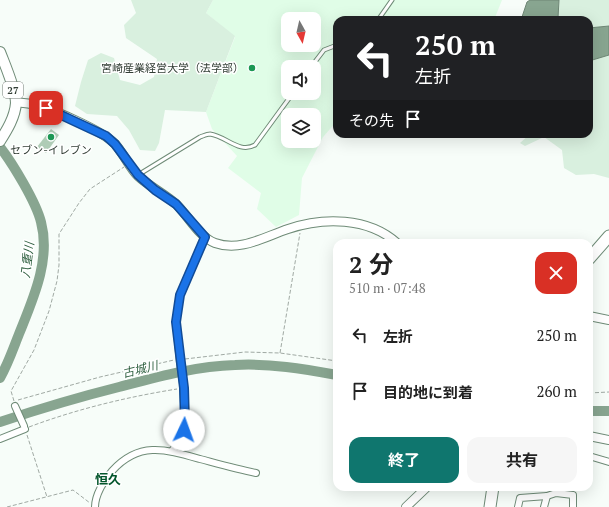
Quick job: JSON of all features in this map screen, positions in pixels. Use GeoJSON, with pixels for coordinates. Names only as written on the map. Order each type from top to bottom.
{"type":"FeatureCollection","features":[{"type":"Feature","properties":{"kind":"highway"},"geometry":{"type":"LineString","coordinates":[[593,245],[609,227]]}},
{"type":"Feature","properties":{"kind":"highway"},"geometry":{"type":"LineString","coordinates":[[593,254],[609,236]]}},
{"type":"Feature","properties":{"kind":"highway"},"geometry":{"type":"LineString","coordinates":[[490,507],[492,491]]}},
{"type":"Feature","properties":{"kind":"highway"},"geometry":{"type":"LineString","coordinates":[[497,507],[499,491]]}},
{"type":"Feature","properties":{"kind":"main road","name":"27"},"geometry":{"type":"LineString","coordinates":[[0,52],[12,83],[16,102],[8,128],[0,141]]}},
{"type":"Feature","properties":{"kind":"street"},"geometry":{"type":"LineString","coordinates":[[16,102],[30,103],[46,108],[106,136],[115,144],[128,164],[138,175],[155,190],[176,204],[205,237],[224,246],[248,244],[301,225],[335,222],[375,228],[391,239]]}},
{"type":"Feature","properties":{"kind":"street"},"geometry":{"type":"LineString","coordinates":[[172,451],[182,434],[185,423],[183,386],[176,322],[180,295],[205,237]]}},
{"type":"Feature","properties":{"kind":"street"},"geometry":{"type":"LineString","coordinates":[[593,317],[609,320]]}},
{"type":"Feature","properties":{"kind":"street"},"geometry":{"type":"LineString","coordinates":[[0,439],[24,427],[15,404]]}},
{"type":"Feature","properties":{"kind":"street"},"geometry":{"type":"LineString","coordinates":[[593,437],[609,440]]}},
{"type":"Feature","properties":{"kind":"street"},"geometry":{"type":"LineString","coordinates":[[95,507],[97,496],[109,475],[123,461],[141,452],[158,450],[172,451],[256,474]]}},
{"type":"Feature","properties":{"kind":"street"},"geometry":{"type":"LineString","coordinates":[[593,457],[609,462]]}},
{"type":"Feature","properties":{"kind":"street"},"geometry":{"type":"LineString","coordinates":[[406,507],[423,491]]}},
{"type":"Feature","properties":{"kind":"street"},"geometry":{"type":"LineString","coordinates":[[518,507],[520,498],[546,496],[556,493],[573,495],[573,507]]}},
{"type":"Feature","properties":{"kind":"street"},"geometry":{"type":"LineString","coordinates":[[544,507],[546,496]]}},
{"type":"Feature","properties":{"kind":"lane"},"geometry":{"type":"LineString","coordinates":[[381,16],[392,0]]}},
{"type":"Feature","properties":{"kind":"lane"},"geometry":{"type":"LineString","coordinates":[[316,60],[324,50],[333,47]]}},
{"type":"Feature","properties":{"kind":"lane"},"geometry":{"type":"LineString","coordinates":[[138,175],[200,137],[206,135],[214,136],[242,148],[251,148],[255,145],[288,100]]}},
{"type":"Feature","properties":{"kind":"path"},"geometry":{"type":"LineString","coordinates":[[128,164],[90,189],[59,234],[59,265],[57,281],[49,311],[34,350],[11,391],[15,404],[100,377],[180,361],[245,352],[280,353],[333,360]]}},
{"type":"Feature","properties":{"kind":"path"},"geometry":{"type":"LineString","coordinates":[[280,353],[301,225]]}},
{"type":"Feature","properties":{"kind":"path"},"geometry":{"type":"LineString","coordinates":[[47,497],[24,427],[95,406],[183,386]]}},
{"type":"Feature","properties":{"kind":"path"},"geometry":{"type":"LineString","coordinates":[[593,393],[609,392]]}},
{"type":"Feature","properties":{"kind":"path"},"geometry":{"type":"LineString","coordinates":[[7,507],[73,490],[95,507]]}},
{"type":"Feature","properties":{"kind":"shaded area"},"geometry":{"type":"Polygon","coordinates":[[[131,0],[213,0],[206,13],[235,36],[206,112],[165,110],[159,143],[155,151],[140,150],[129,130],[117,116],[87,114],[75,106],[88,60],[101,53],[114,58],[120,80],[140,85],[154,77],[157,59],[126,38],[124,25],[136,13],[131,0]]]}},
{"type":"Feature","properties":{"kind":"shaded area"},"geometry":{"type":"Polygon","coordinates":[[[213,0],[502,0],[496,16],[333,16],[333,126],[321,141],[321,108],[281,108],[281,148],[317,148],[302,178],[299,215],[276,227],[257,209],[261,193],[228,168],[237,156],[212,129],[206,112],[235,37],[206,13],[213,0]]]}},
{"type":"Feature","properties":{"kind":"shaded area"},"geometry":{"type":"Polygon","coordinates":[[[530,0],[559,0],[558,16],[522,16],[527,2],[530,0]]]}},
{"type":"Feature","properties":{"kind":"shaded area"},"geometry":{"type":"Polygon","coordinates":[[[559,0],[609,0],[609,26],[593,28],[593,16],[558,16],[559,0]]]}},
{"type":"Feature","properties":{"kind":"shaded area"},"geometry":{"type":"Polygon","coordinates":[[[609,26],[609,55],[593,60],[593,28],[609,26]]]}},
{"type":"Feature","properties":{"kind":"shaded area"},"geometry":{"type":"Polygon","coordinates":[[[609,55],[609,178],[594,174],[576,175],[564,168],[562,150],[545,138],[593,138],[593,60],[609,55]]]}},
{"type":"Feature","properties":{"kind":"shaded area"},"geometry":{"type":"Polygon","coordinates":[[[526,138],[542,138],[525,146],[520,143],[526,138]]]}},
{"type":"Feature","properties":{"kind":"building"},"geometry":{"type":"Polygon","coordinates":[[[51,129],[59,135],[46,153],[37,147],[51,129]]]}},
{"type":"Feature","properties":{"kind":"waterway","name":"八重川"},"geometry":{"type":"LineString","coordinates":[[0,147],[24,183],[38,214],[44,236],[42,265],[35,293],[6,367],[0,378]]}},
{"type":"Feature","properties":{"kind":"waterway","name":"古城川"},"geometry":{"type":"LineString","coordinates":[[0,422],[59,403],[162,376],[206,367],[261,365],[333,374]]}},
{"type":"Feature","properties":{"kind":"waterway","name":"古城川"},"geometry":{"type":"LineString","coordinates":[[593,411],[609,411]]}},
{"type":"Feature","properties":{"kind":"place","name":"宮崎産業経営大学（法学部）"},"geometry":{"type":"Point","coordinates":[252,68]}},
{"type":"Feature","properties":{"kind":"place","name":"セブン-イレブン"},"geometry":{"type":"Point","coordinates":[51,137]}},
{"type":"Feature","properties":{"kind":"district","name":"恒久"},"geometry":{"type":"Point","coordinates":[108,479]}},
{"type":"Feature","properties":{"kind":"route"},"geometry":{"type":"LineString","coordinates":[[46,108],[106,136],[115,144],[128,164],[138,175],[155,190],[176,204],[205,237],[180,295],[176,322],[184,388],[184,430]]}}]}
